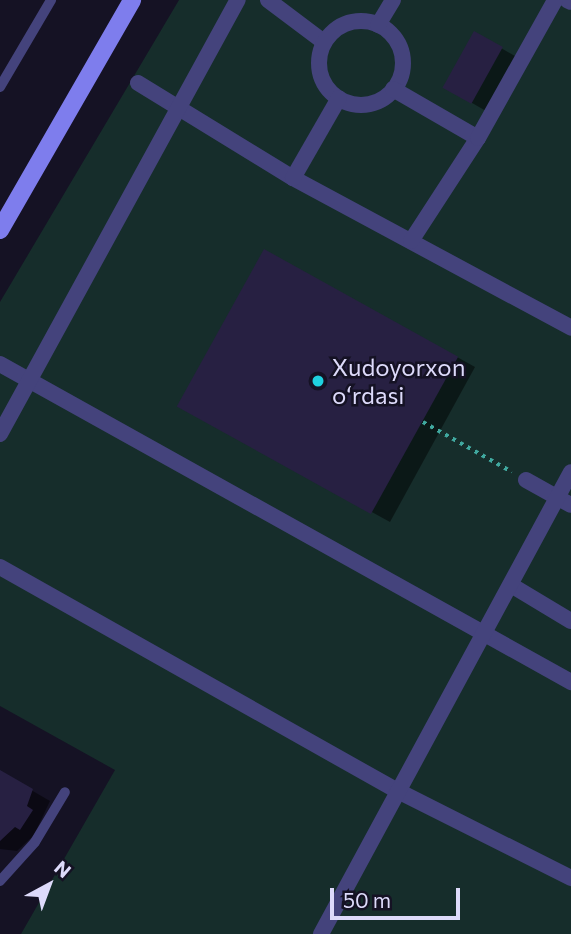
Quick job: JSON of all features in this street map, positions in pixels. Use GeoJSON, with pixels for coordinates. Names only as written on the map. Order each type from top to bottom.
{"type":"FeatureCollection","features":[{"type":"Feature","properties":{"kind":"main road"},"geometry":{"type":"LineString","coordinates":[[0,230],[132,0]]}},
{"type":"Feature","properties":{"kind":"street"},"geometry":{"type":"LineString","coordinates":[[0,434],[237,0]]}},
{"type":"Feature","properties":{"kind":"street"},"geometry":{"type":"LineString","coordinates":[[268,0],[324,42]]}},
{"type":"Feature","properties":{"kind":"street"},"geometry":{"type":"LineString","coordinates":[[378,25],[393,0]]}},
{"type":"Feature","properties":{"kind":"street"},"geometry":{"type":"LineString","coordinates":[[411,242],[478,138],[555,0]]}},
{"type":"Feature","properties":{"kind":"street"},"geometry":{"type":"LineString","coordinates":[[358,21],[378,25],[401,50],[400,77],[393,89],[370,103],[339,98],[323,82],[319,68],[324,42],[345,24],[358,21]]}},
{"type":"Feature","properties":{"kind":"street"},"geometry":{"type":"LineString","coordinates":[[138,83],[293,178],[571,328]]}},
{"type":"Feature","properties":{"kind":"street"},"geometry":{"type":"LineString","coordinates":[[393,89],[478,138]]}},
{"type":"Feature","properties":{"kind":"street"},"geometry":{"type":"LineString","coordinates":[[293,178],[339,98]]}},
{"type":"Feature","properties":{"kind":"street"},"geometry":{"type":"LineString","coordinates":[[0,364],[485,638],[571,682]]}},
{"type":"Feature","properties":{"kind":"street"},"geometry":{"type":"LineString","coordinates":[[321,934],[485,638],[510,585],[564,501],[571,472]]}},
{"type":"Feature","properties":{"kind":"street"},"geometry":{"type":"LineString","coordinates":[[527,480],[564,501]]}},
{"type":"Feature","properties":{"kind":"street"},"geometry":{"type":"LineString","coordinates":[[0,566],[398,791],[571,878]]}},
{"type":"Feature","properties":{"kind":"street"},"geometry":{"type":"LineString","coordinates":[[510,585],[571,621]]}},
{"type":"Feature","properties":{"kind":"lane"},"geometry":{"type":"LineString","coordinates":[[0,87],[51,0]]}},
{"type":"Feature","properties":{"kind":"lane"},"geometry":{"type":"LineString","coordinates":[[0,881],[35,842],[65,792]]}},
{"type":"Feature","properties":{"kind":"path"},"geometry":{"type":"LineString","coordinates":[[423,422],[527,480]]}},
{"type":"Feature","properties":{"kind":"green space"},"geometry":{"type":"Polygon","coordinates":[[[179,0],[571,0],[571,934],[21,934],[115,770],[0,706],[0,302],[179,0]]]}},
{"type":"Feature","properties":{"kind":"building"},"geometry":{"type":"Polygon","coordinates":[[[474,31],[503,47],[471,104],[442,88],[474,31]]]}},
{"type":"Feature","properties":{"kind":"building","name":"Xudoyorxon oʻrdasi"},"geometry":{"type":"Polygon","coordinates":[[[264,249],[458,357],[371,514],[177,406],[264,249]]]}},
{"type":"Feature","properties":{"kind":"building"},"geometry":{"type":"Polygon","coordinates":[[[0,770],[33,789],[27,806],[33,810],[20,830],[15,827],[0,841],[0,770]]]}},
{"type":"Feature","properties":{"kind":"place","name":"Xudoyorxon oʻrdasi"},"geometry":{"type":"Point","coordinates":[318,381]}}]}
